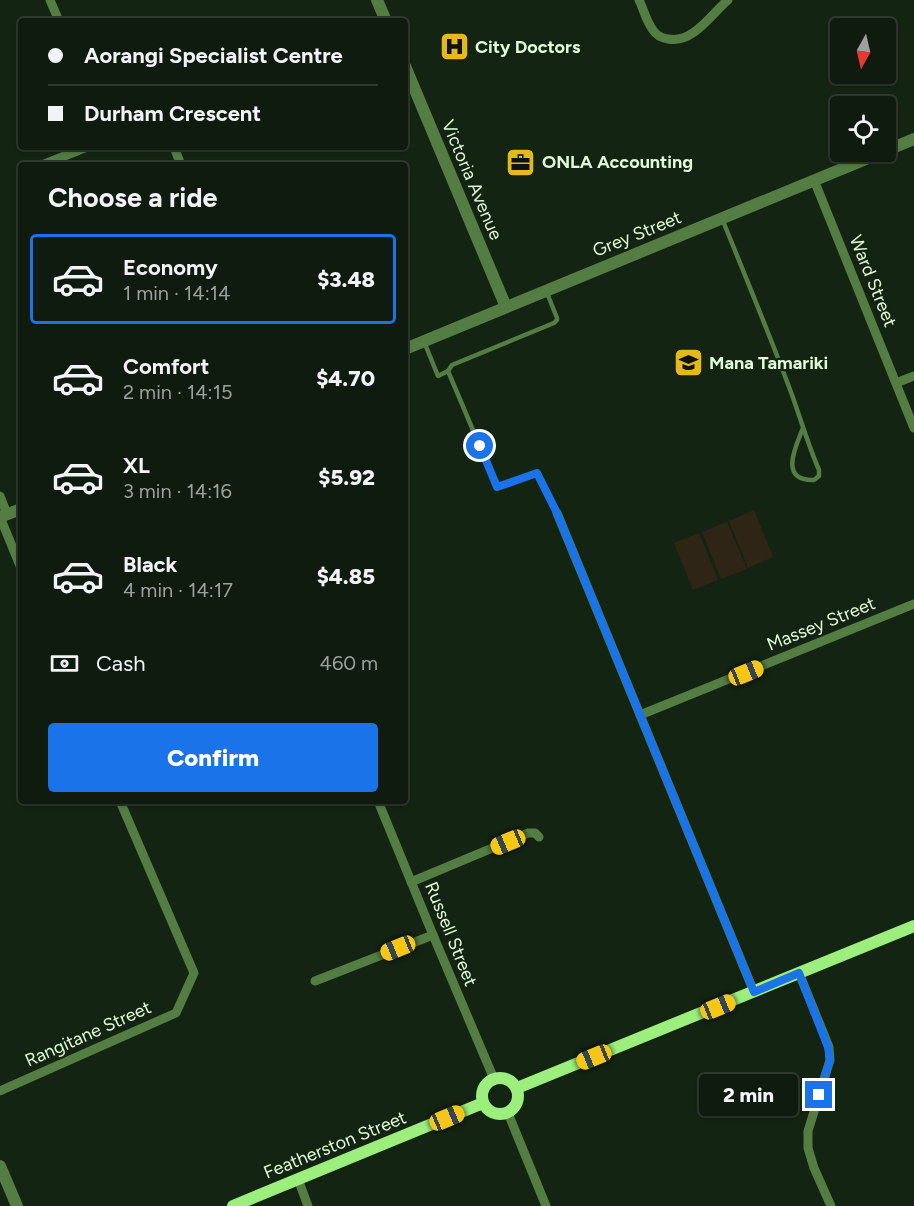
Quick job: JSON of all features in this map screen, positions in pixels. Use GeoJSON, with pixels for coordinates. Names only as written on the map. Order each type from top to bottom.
{"type":"FeatureCollection","features":[{"type":"Feature","properties":{"kind":"main road"},"geometry":{"type":"LineString","coordinates":[[517,1088],[914,926]]}},
{"type":"Feature","properties":{"kind":"main road"},"geometry":{"type":"LineString","coordinates":[[494,1079],[509,1080],[517,1088],[519,1100],[513,1110],[502,1115],[490,1112],[483,1103],[483,1089],[494,1079]]}},
{"type":"Feature","properties":{"kind":"main road","name":"Featherston Street"},"geometry":{"type":"LineString","coordinates":[[233,1206],[483,1103]]}},
{"type":"Feature","properties":{"kind":"street"},"geometry":{"type":"LineString","coordinates":[[50,0],[57,18]]}},
{"type":"Feature","properties":{"kind":"street"},"geometry":{"type":"LineString","coordinates":[[378,0],[385,18]]}},
{"type":"Feature","properties":{"kind":"street"},"geometry":{"type":"LineString","coordinates":[[639,0],[654,32],[664,38],[676,40],[686,38],[693,33],[728,0]]}},
{"type":"Feature","properties":{"kind":"street","name":"Victoria Avenue"},"geometry":{"type":"LineString","coordinates":[[408,73],[506,307]]}},
{"type":"Feature","properties":{"kind":"street","name":"Grey Street"},"geometry":{"type":"LineString","coordinates":[[896,146],[914,139]]}},
{"type":"Feature","properties":{"kind":"street"},"geometry":{"type":"LineString","coordinates":[[50,162],[80,150]]}},
{"type":"Feature","properties":{"kind":"street","name":"Grey Street"},"geometry":{"type":"LineString","coordinates":[[408,348],[857,162]]}},
{"type":"Feature","properties":{"kind":"street","name":"Ward Street"},"geometry":{"type":"LineString","coordinates":[[814,180],[914,428]]}},
{"type":"Feature","properties":{"kind":"street"},"geometry":{"type":"LineString","coordinates":[[896,383],[914,376]]}},
{"type":"Feature","properties":{"kind":"street"},"geometry":{"type":"LineString","coordinates":[[0,496],[2,516],[18,560]]}},
{"type":"Feature","properties":{"kind":"street"},"geometry":{"type":"LineString","coordinates":[[2,516],[18,509]]}},
{"type":"Feature","properties":{"kind":"street"},"geometry":{"type":"LineString","coordinates":[[557,513],[754,992]]}},
{"type":"Feature","properties":{"kind":"street","name":"Massey Street"},"geometry":{"type":"LineString","coordinates":[[640,715],[914,604]]}},
{"type":"Feature","properties":{"kind":"street","name":"Rangitane Street"},"geometry":{"type":"LineString","coordinates":[[0,1091],[176,1013],[194,973],[121,804]]}},
{"type":"Feature","properties":{"kind":"street","name":"Russell Street"},"geometry":{"type":"LineString","coordinates":[[379,804],[494,1079]]}},
{"type":"Feature","properties":{"kind":"street"},"geometry":{"type":"LineString","coordinates":[[411,882],[528,833],[535,833],[539,837]]}},
{"type":"Feature","properties":{"kind":"street"},"geometry":{"type":"LineString","coordinates":[[315,981],[433,935]]}},
{"type":"Feature","properties":{"kind":"street"},"geometry":{"type":"LineString","coordinates":[[799,973],[830,1054],[808,1131],[808,1148],[831,1206]]}},
{"type":"Feature","properties":{"kind":"street"},"geometry":{"type":"LineString","coordinates":[[508,1113],[546,1206]]}},
{"type":"Feature","properties":{"kind":"street"},"geometry":{"type":"LineString","coordinates":[[0,1166],[17,1206]]}},
{"type":"Feature","properties":{"kind":"street"},"geometry":{"type":"LineString","coordinates":[[298,1179],[308,1206]]}},
{"type":"Feature","properties":{"kind":"lane"},"geometry":{"type":"LineString","coordinates":[[722,218],[781,364],[802,428],[819,470],[819,476],[814,480],[801,478],[796,475],[792,467],[793,454],[802,428]]}},
{"type":"Feature","properties":{"kind":"lane"},"geometry":{"type":"LineString","coordinates":[[424,341],[438,376],[448,371],[452,365],[554,324],[557,318],[545,290]]}},
{"type":"Feature","properties":{"kind":"lane"},"geometry":{"type":"LineString","coordinates":[[448,371],[497,487],[537,473],[557,513]]}},
{"type":"Feature","properties":{"kind":"shaded area"},"geometry":{"type":"Polygon","coordinates":[[[754,510],[773,557],[748,568],[729,521],[754,510]]]}},
{"type":"Feature","properties":{"kind":"shaded area"},"geometry":{"type":"Polygon","coordinates":[[[727,522],[747,569],[721,579],[702,532],[727,522]]]}},
{"type":"Feature","properties":{"kind":"shaded area"},"geometry":{"type":"Polygon","coordinates":[[[699,533],[718,580],[693,590],[674,543],[699,533]]]}},
{"type":"Feature","properties":{"kind":"place","name":"City Doctors"},"geometry":{"type":"Point","coordinates":[454,47]}},
{"type":"Feature","properties":{"kind":"place","name":"ONLA Accounting"},"geometry":{"type":"Point","coordinates":[521,162]}},
{"type":"Feature","properties":{"kind":"place","name":"Mana Tamariki"},"geometry":{"type":"Point","coordinates":[688,363]}},
{"type":"Feature","properties":{"kind":"route"},"geometry":{"type":"LineString","coordinates":[[480,446],[497,487],[537,473],[557,513],[754,992],[799,973],[828,1047],[830,1060],[819,1095]]}}]}
